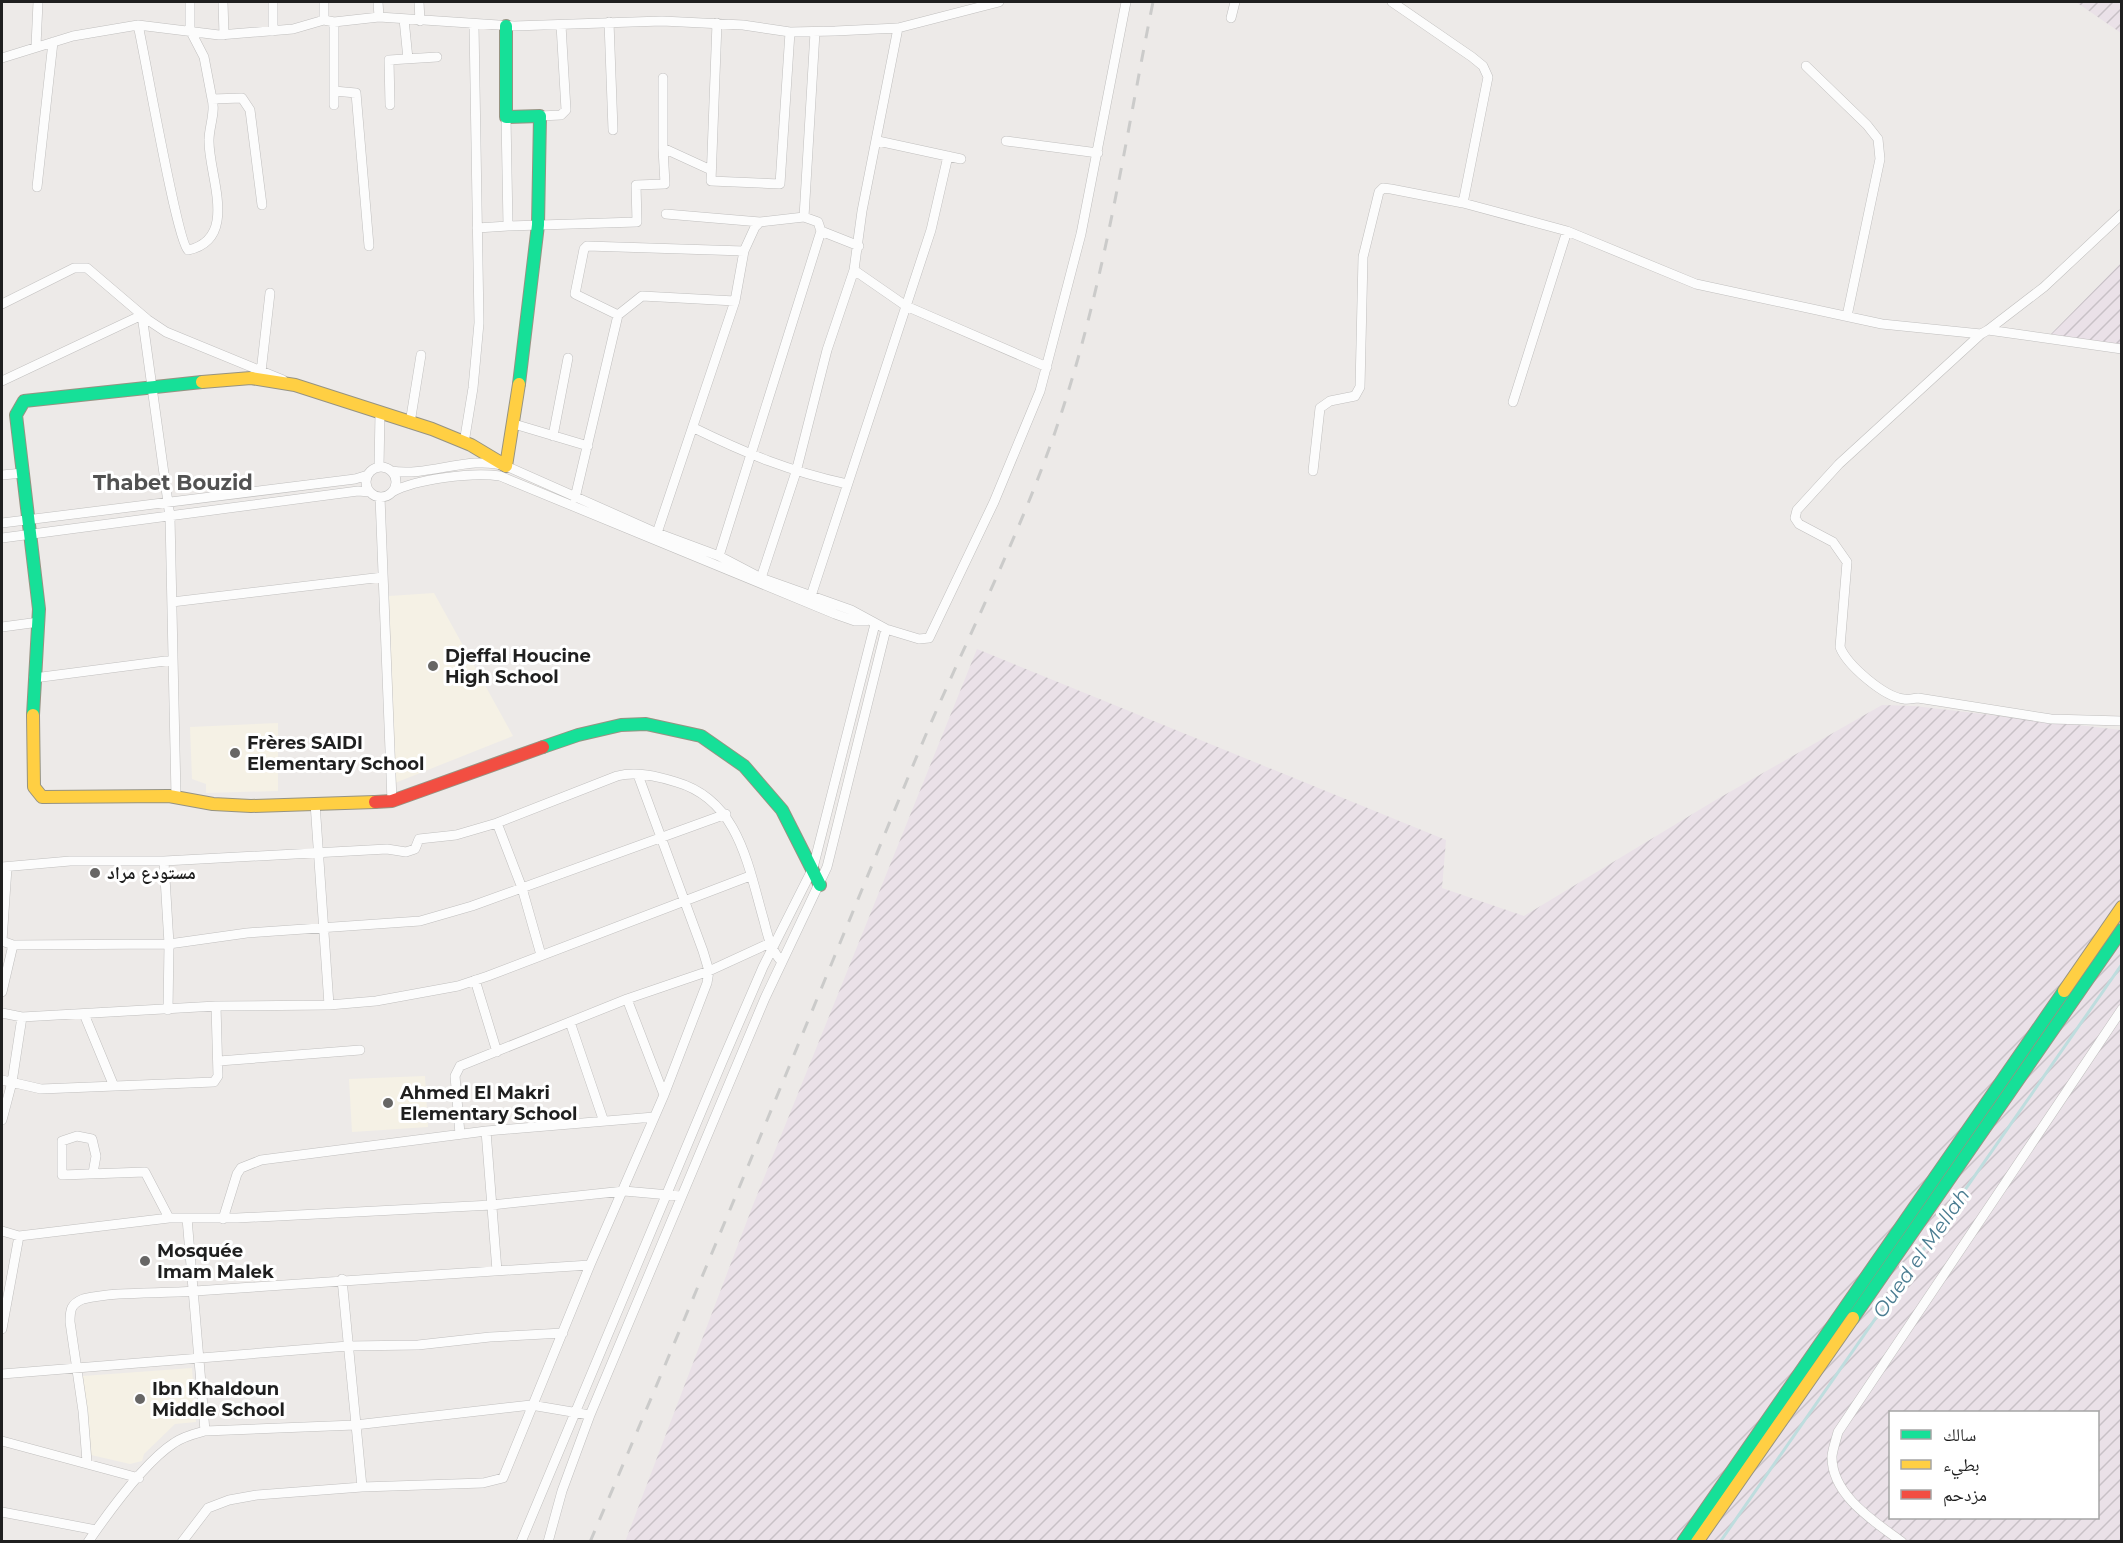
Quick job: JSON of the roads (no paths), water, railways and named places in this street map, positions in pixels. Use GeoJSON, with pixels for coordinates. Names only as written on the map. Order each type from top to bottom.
{"type":"FeatureCollection","features":[{"type":"Feature","properties":{"kind":"street"},"geometry":{"type":"LineString","coordinates":[[36,46],[38,2]]}},
{"type":"Feature","properties":{"kind":"street"},"geometry":{"type":"LineString","coordinates":[[138,25],[174,207],[182,242],[188,250],[206,240],[214,231],[218,220],[218,198],[209,140],[212,99],[204,57],[190,30],[190,2]]}},
{"type":"Feature","properties":{"kind":"street"},"geometry":{"type":"LineString","coordinates":[[223,2],[224,35]]}},
{"type":"Feature","properties":{"kind":"street"},"geometry":{"type":"LineString","coordinates":[[273,2],[273,31]]}},
{"type":"Feature","properties":{"kind":"street"},"geometry":{"type":"LineString","coordinates":[[324,2],[329,21],[334,105]]}},
{"type":"Feature","properties":{"kind":"street"},"geometry":{"type":"LineString","coordinates":[[378,2],[379,17]]}},
{"type":"Feature","properties":{"kind":"street"},"geometry":{"type":"LineString","coordinates":[[419,2],[420,21]]}},
{"type":"Feature","properties":{"kind":"street"},"geometry":{"type":"LineString","coordinates":[[2,58],[36,46],[138,25],[224,35],[293,29],[329,21],[379,17],[506,26],[609,22],[717,23],[790,32],[815,32],[898,28],[999,2]]}},
{"type":"Feature","properties":{"kind":"street"},"geometry":{"type":"LineString","coordinates":[[2,304],[81,267],[93,272],[142,315],[173,336],[261,374],[464,443],[506,466],[575,498],[657,533],[719,556],[761,578],[851,610],[886,629],[923,640],[931,636],[1034,411],[1081,234],[1126,2]]}},
{"type":"Feature","properties":{"kind":"street"},"geometry":{"type":"LineString","coordinates":[[1231,18],[1235,2]]}},
{"type":"Feature","properties":{"kind":"street"},"geometry":{"type":"LineString","coordinates":[[1392,2],[1472,57],[1483,66],[1488,77],[1463,203]]}},
{"type":"Feature","properties":{"kind":"street"},"geometry":{"type":"LineString","coordinates":[[404,19],[408,59]]}},
{"type":"Feature","properties":{"kind":"street"},"geometry":{"type":"LineString","coordinates":[[609,22],[613,130]]}},
{"type":"Feature","properties":{"kind":"street"},"geometry":{"type":"LineString","coordinates":[[717,23],[711,181],[780,184],[790,32]]}},
{"type":"Feature","properties":{"kind":"street"},"geometry":{"type":"LineString","coordinates":[[464,443],[473,388],[478,323],[474,25]]}},
{"type":"Feature","properties":{"kind":"street"},"geometry":{"type":"LineString","coordinates":[[506,117],[561,116],[566,110],[561,25]]}},
{"type":"Feature","properties":{"kind":"street"},"geometry":{"type":"LineString","coordinates":[[506,26],[508,226]]}},
{"type":"Feature","properties":{"kind":"street"},"geometry":{"type":"LineString","coordinates":[[761,578],[796,472],[827,350],[854,270],[862,210],[878,141],[898,28]]}},
{"type":"Feature","properties":{"kind":"street"},"geometry":{"type":"LineString","coordinates":[[804,218],[815,32]]}},
{"type":"Feature","properties":{"kind":"street"},"geometry":{"type":"LineString","coordinates":[[37,187],[53,42]]}},
{"type":"Feature","properties":{"kind":"street"},"geometry":{"type":"LineString","coordinates":[[390,105],[389,60],[437,57]]}},
{"type":"Feature","properties":{"kind":"street"},"geometry":{"type":"LineString","coordinates":[[1806,66],[1867,125],[1880,147],[1880,159],[1846,316]]}},
{"type":"Feature","properties":{"kind":"street"},"geometry":{"type":"LineString","coordinates":[[477,228],[637,222],[636,185],[664,184],[663,78]]}},
{"type":"Feature","properties":{"kind":"street"},"geometry":{"type":"LineString","coordinates":[[334,91],[356,93],[369,246]]}},
{"type":"Feature","properties":{"kind":"street"},"geometry":{"type":"LineString","coordinates":[[212,99],[242,98],[250,110],[262,205]]}},
{"type":"Feature","properties":{"kind":"street"},"geometry":{"type":"LineString","coordinates":[[506,466],[514,424],[538,225],[540,116]]}},
{"type":"Feature","properties":{"kind":"street"},"geometry":{"type":"LineString","coordinates":[[878,141],[961,159]]}},
{"type":"Feature","properties":{"kind":"street"},"geometry":{"type":"LineString","coordinates":[[1006,141],[1098,153]]}},
{"type":"Feature","properties":{"kind":"street"},"geometry":{"type":"LineString","coordinates":[[663,148],[711,170]]}},
{"type":"Feature","properties":{"kind":"street"},"geometry":{"type":"LineString","coordinates":[[811,596],[931,230],[948,156]]}},
{"type":"Feature","properties":{"kind":"street"},"geometry":{"type":"LineString","coordinates":[[1313,471],[1320,408],[1330,402],[1355,396],[1360,387],[1363,257],[1379,192],[1383,188],[1463,203],[1567,231],[1696,284],[1882,324],[1985,332],[2121,349]]}},
{"type":"Feature","properties":{"kind":"street"},"geometry":{"type":"LineString","coordinates":[[666,214],[760,222],[804,218],[818,222],[820,231],[719,556]]}},
{"type":"Feature","properties":{"kind":"street"},"geometry":{"type":"LineString","coordinates":[[2121,214],[2044,287],[1985,332],[1839,464],[1797,510],[1795,518],[1799,524],[1833,542],[1847,562],[1840,647],[1844,657],[1882,690],[1904,699],[1918,698],[2051,718],[2121,721]]}},
{"type":"Feature","properties":{"kind":"street"},"geometry":{"type":"LineString","coordinates":[[657,533],[735,301],[744,250],[754,227],[760,222]]}},
{"type":"Feature","properties":{"kind":"street"},"geometry":{"type":"LineString","coordinates":[[820,231],[859,246]]}},
{"type":"Feature","properties":{"kind":"street"},"geometry":{"type":"LineString","coordinates":[[1513,402],[1567,231]]}},
{"type":"Feature","properties":{"kind":"street"},"geometry":{"type":"LineString","coordinates":[[618,315],[575,296],[584,249],[587,246],[744,250]]}},
{"type":"Feature","properties":{"kind":"street"},"geometry":{"type":"LineString","coordinates":[[854,270],[906,306],[1047,367]]}},
{"type":"Feature","properties":{"kind":"street"},"geometry":{"type":"LineString","coordinates":[[261,374],[270,293]]}},
{"type":"Feature","properties":{"kind":"street"},"geometry":{"type":"LineString","coordinates":[[575,498],[618,315],[642,296],[735,301]]}},
{"type":"Feature","properties":{"kind":"street"},"geometry":{"type":"LineString","coordinates":[[2,381],[142,315]]}},
{"type":"Feature","properties":{"kind":"street"},"geometry":{"type":"LineString","coordinates":[[142,315],[170,517],[176,796]]}},
{"type":"Feature","properties":{"kind":"street"},"geometry":{"type":"LineString","coordinates":[[410,423],[421,355]]}},
{"type":"Feature","properties":{"kind":"street"},"geometry":{"type":"LineString","coordinates":[[553,435],[568,358]]}},
{"type":"Feature","properties":{"kind":"street"},"geometry":{"type":"LineString","coordinates":[[261,374],[24,401],[18,407],[16,415],[39,622],[34,678],[33,783],[38,794],[50,799],[176,796],[229,806],[392,801],[578,735],[621,725],[655,725],[701,736],[744,765],[771,794],[782,810],[820,885]]}},
{"type":"Feature","properties":{"kind":"street"},"geometry":{"type":"LineString","coordinates":[[379,467],[380,413]]}},
{"type":"Feature","properties":{"kind":"street"},"geometry":{"type":"LineString","coordinates":[[514,424],[588,446]]}},
{"type":"Feature","properties":{"kind":"street"},"geometry":{"type":"LineString","coordinates":[[694,428],[751,456],[796,472],[847,484]]}},
{"type":"Feature","properties":{"kind":"street"},"geometry":{"type":"LineString","coordinates":[[379,467],[391,471],[413,472],[484,462],[506,466]]}},
{"type":"Feature","properties":{"kind":"street"},"geometry":{"type":"LineString","coordinates":[[2,523],[356,479],[368,475],[379,467]]}},
{"type":"Feature","properties":{"kind":"street"},"geometry":{"type":"LineString","coordinates":[[391,471],[396,481],[392,492]]}},
{"type":"Feature","properties":{"kind":"street"},"geometry":{"type":"LineString","coordinates":[[2,476],[23,473]]}},
{"type":"Feature","properties":{"kind":"street"},"geometry":{"type":"LineString","coordinates":[[368,475],[366,484],[370,492]]}},
{"type":"Feature","properties":{"kind":"street"},"geometry":{"type":"LineString","coordinates":[[2,538],[358,491],[370,492],[380,497],[419,483],[500,476],[835,614],[855,621],[870,622]]}},
{"type":"Feature","properties":{"kind":"street"},"geometry":{"type":"LineString","coordinates":[[380,497],[392,801]]}},
{"type":"Feature","properties":{"kind":"street"},"geometry":{"type":"LineString","coordinates":[[172,603],[383,577]]}},
{"type":"Feature","properties":{"kind":"street"},"geometry":{"type":"LineString","coordinates":[[2,627],[39,622]]}},
{"type":"Feature","properties":{"kind":"street"},"geometry":{"type":"LineString","coordinates":[[521,1542],[771,946],[813,868],[870,622]]}},
{"type":"Feature","properties":{"kind":"street"},"geometry":{"type":"LineString","coordinates":[[548,1542],[562,1491],[590,1415],[681,1196],[782,963],[820,885],[841,821],[886,629]]}},
{"type":"Feature","properties":{"kind":"street"},"geometry":{"type":"LineString","coordinates":[[34,678],[173,660]]}},
{"type":"Feature","properties":{"kind":"street"},"geometry":{"type":"LineString","coordinates":[[726,814],[472,906],[420,921],[322,930],[247,933],[169,944],[13,945],[2,941],[4,868],[61,862],[164,861],[387,849],[406,852],[415,849],[419,838],[456,835],[497,823],[595,784],[628,774],[657,776],[696,789],[726,814],[738,837],[771,946],[782,963]]}},
{"type":"Feature","properties":{"kind":"street"},"geometry":{"type":"LineString","coordinates":[[182,1542],[208,1508],[216,1504],[257,1495],[500,1480],[508,1468],[531,1405],[664,1095],[704,996],[709,971],[638,775]]}},
{"type":"Feature","properties":{"kind":"street"},"geometry":{"type":"LineString","coordinates":[[315,803],[316,854],[329,1005]]}},
{"type":"Feature","properties":{"kind":"street"},"geometry":{"type":"LineString","coordinates":[[497,823],[522,888],[541,955]]}},
{"type":"Feature","properties":{"kind":"street"},"geometry":{"type":"LineString","coordinates":[[164,861],[169,944],[168,1010]]}},
{"type":"Feature","properties":{"kind":"street"},"geometry":{"type":"LineString","coordinates":[[2,1013],[22,1017],[216,1006],[329,1005],[404,998],[458,986],[750,876]]}},
{"type":"Feature","properties":{"kind":"street"},"geometry":{"type":"LineString","coordinates":[[1683,1542],[2121,907]]}},
{"type":"Feature","properties":{"kind":"street"},"geometry":{"type":"LineString","coordinates":[[1697,1542],[2121,930]]}},
{"type":"Feature","properties":{"kind":"street"},"geometry":{"type":"LineString","coordinates":[[2,992],[13,945]]}},
{"type":"Feature","properties":{"kind":"street"},"geometry":{"type":"LineString","coordinates":[[460,1134],[455,1076],[457,1069],[627,999],[709,971],[771,946]]}},
{"type":"Feature","properties":{"kind":"street"},"geometry":{"type":"LineString","coordinates":[[475,980],[497,1052]]}},
{"type":"Feature","properties":{"kind":"street"},"geometry":{"type":"LineString","coordinates":[[627,999],[664,1095]]}},
{"type":"Feature","properties":{"kind":"street"},"geometry":{"type":"LineString","coordinates":[[2,1080],[41,1089],[113,1084],[208,1083],[218,1076],[216,1006]]}},
{"type":"Feature","properties":{"kind":"street"},"geometry":{"type":"LineString","coordinates":[[1896,1540],[1853,1503],[1843,1489],[1832,1456],[1838,1432],[2121,1009]]}},
{"type":"Feature","properties":{"kind":"street"},"geometry":{"type":"LineString","coordinates":[[84,1014],[113,1084]]}},
{"type":"Feature","properties":{"kind":"street"},"geometry":{"type":"LineString","coordinates":[[2,1120],[12,1082],[22,1017]]}},
{"type":"Feature","properties":{"kind":"street"},"geometry":{"type":"LineString","coordinates":[[570,1022],[603,1119]]}},
{"type":"Feature","properties":{"kind":"street"},"geometry":{"type":"LineString","coordinates":[[219,1061],[360,1050]]}},
{"type":"Feature","properties":{"kind":"street"},"geometry":{"type":"LineString","coordinates":[[223,1219],[237,1174],[241,1168],[253,1163],[486,1131],[603,1119],[654,1117]]}},
{"type":"Feature","properties":{"kind":"street"},"geometry":{"type":"LineString","coordinates":[[486,1131],[497,1271]]}},
{"type":"Feature","properties":{"kind":"street"},"geometry":{"type":"LineString","coordinates":[[93,1173],[96,1156],[92,1139],[77,1136],[62,1141],[62,1175],[145,1172],[153,1183],[169,1218]]}},
{"type":"Feature","properties":{"kind":"street"},"geometry":{"type":"LineString","coordinates":[[2,1231],[18,1236],[169,1218],[223,1219],[492,1204],[624,1191],[681,1196]]}},
{"type":"Feature","properties":{"kind":"street"},"geometry":{"type":"LineString","coordinates":[[187,1218],[205,1431]]}},
{"type":"Feature","properties":{"kind":"street"},"geometry":{"type":"LineString","coordinates":[[2,1329],[18,1236]]}},
{"type":"Feature","properties":{"kind":"street"},"geometry":{"type":"LineString","coordinates":[[87,1462],[70,1322],[70,1310],[74,1303],[97,1296],[139,1291],[194,1291],[342,1279],[590,1265]]}},
{"type":"Feature","properties":{"kind":"street"},"geometry":{"type":"LineString","coordinates":[[342,1279],[362,1487]]}},
{"type":"Feature","properties":{"kind":"street"},"geometry":{"type":"LineString","coordinates":[[2,1374],[348,1346],[418,1345],[563,1333]]}},
{"type":"Feature","properties":{"kind":"street"},"geometry":{"type":"LineString","coordinates":[[88,1542],[139,1478],[172,1444],[186,1436],[205,1431],[355,1425],[531,1405],[590,1415]]}},
{"type":"Feature","properties":{"kind":"street"},"geometry":{"type":"LineString","coordinates":[[2,1441],[87,1462],[139,1478]]}},
{"type":"Feature","properties":{"kind":"street"},"geometry":{"type":"LineString","coordinates":[[2,1512],[96,1530]]}},
{"type":"Feature","properties":{"kind":"waterway","name":"Oued el Mellah"},"geometry":{"type":"LineString","coordinates":[[1720,1542],[2122,964]]}},
{"type":"Feature","properties":{"kind":"railway"},"geometry":{"type":"LineString","coordinates":[[590,1542],[914,763],[1012,541],[1048,451],[1079,356],[1092,306],[1153,2]]}},
{"type":"Feature","properties":{"kind":"place","name":"Djeffal Houcine High School"},"geometry":{"type":"Point","coordinates":[433,666]}},
{"type":"Feature","properties":{"kind":"place","name":"Frères SAIDI Elementary School"},"geometry":{"type":"Point","coordinates":[235,753]}},
{"type":"Feature","properties":{"kind":"place","name":"مستودع مراد"},"geometry":{"type":"Point","coordinates":[95,873]}},
{"type":"Feature","properties":{"kind":"place","name":"Ahmed El Makri Elementary School"},"geometry":{"type":"Point","coordinates":[388,1103]}},
{"type":"Feature","properties":{"kind":"place","name":"Mosquée Imam Malek"},"geometry":{"type":"Point","coordinates":[145,1261]}},
{"type":"Feature","properties":{"kind":"place","name":"Ibn Khaldoun Middle School"},"geometry":{"type":"Point","coordinates":[140,1399]}},
{"type":"Feature","properties":{"kind":"district","name":"Thabet Bouzid"},"geometry":{"type":"Point","coordinates":[173,483]}}]}
